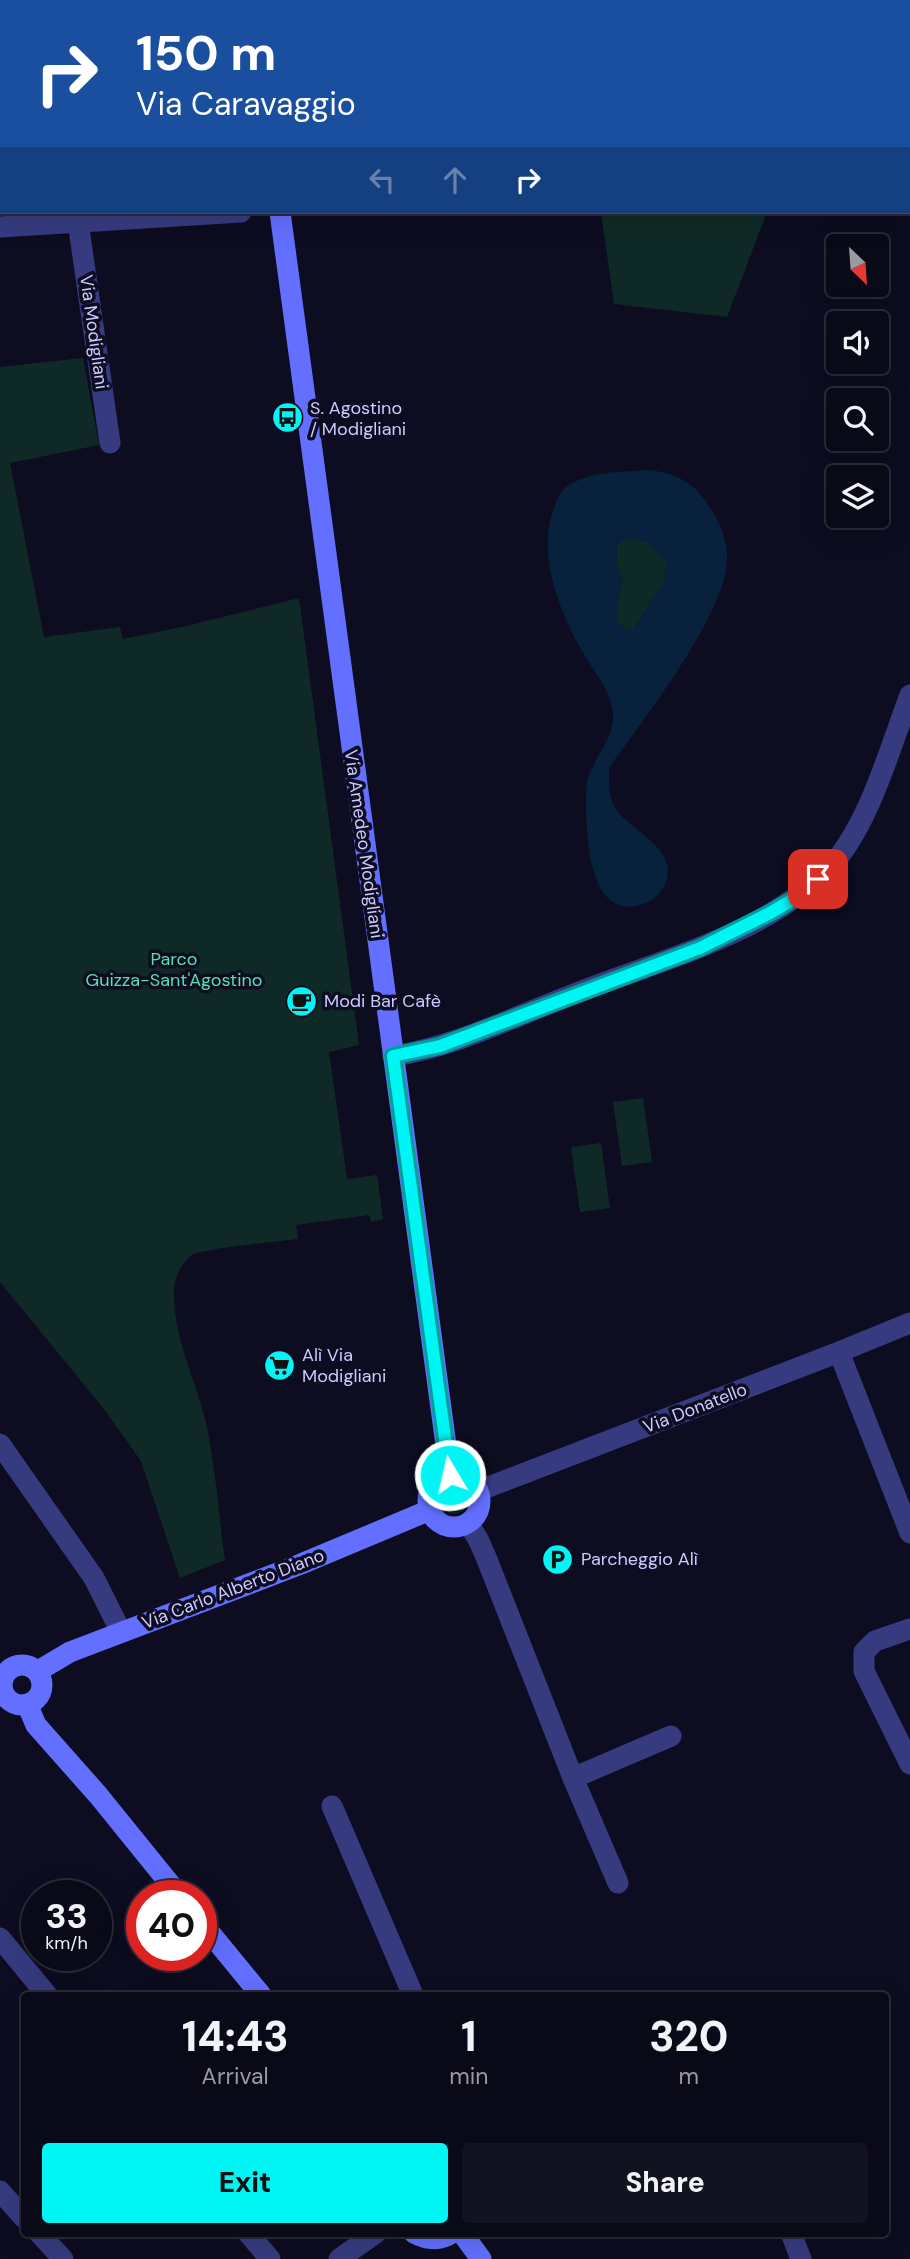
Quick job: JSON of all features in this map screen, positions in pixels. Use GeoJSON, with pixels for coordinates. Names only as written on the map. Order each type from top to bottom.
{"type":"FeatureCollection","features":[{"type":"Feature","properties":{"kind":"street"},"geometry":{"type":"LineString","coordinates":[[0,228],[208,214]]}},
{"type":"Feature","properties":{"kind":"street","name":"Via Amedeo Modigliani"},"geometry":{"type":"LineString","coordinates":[[280,214],[450,1475]]}},
{"type":"Feature","properties":{"kind":"street","name":"Via Modigliani"},"geometry":{"type":"LineString","coordinates":[[78,222],[110,443]]}},
{"type":"Feature","properties":{"kind":"street"},"geometry":{"type":"LineString","coordinates":[[393,1056],[440,1046],[700,948],[802,894],[833,863],[855,835],[910,695]]}},
{"type":"Feature","properties":{"kind":"street","name":"Via Donatello"},"geometry":{"type":"LineString","coordinates":[[478,1491],[839,1353],[910,1323]]}},
{"type":"Feature","properties":{"kind":"street"},"geometry":{"type":"LineString","coordinates":[[839,1353],[910,1532]]}},
{"type":"Feature","properties":{"kind":"street"},"geometry":{"type":"LineString","coordinates":[[0,1444],[94,1577],[121,1632]]}},
{"type":"Feature","properties":{"kind":"street"},"geometry":{"type":"LineString","coordinates":[[450,1475],[467,1478],[478,1491],[478,1513],[468,1523],[450,1527],[435,1518],[430,1510],[431,1488],[436,1482],[450,1475]]}},
{"type":"Feature","properties":{"kind":"street","name":"Via Carlo Alberto Diano"},"geometry":{"type":"LineString","coordinates":[[167,1880],[98,1795],[36,1725],[27,1704],[13,1703],[7,1699],[1,1687],[2,1672],[21,1664],[38,1671],[70,1653],[121,1632],[301,1564],[430,1510]]}},
{"type":"Feature","properties":{"kind":"street"},"geometry":{"type":"LineString","coordinates":[[468,1523],[486,1557],[573,1778],[618,1883]]}},
{"type":"Feature","properties":{"kind":"street"},"geometry":{"type":"LineString","coordinates":[[910,1629],[875,1641],[864,1652],[864,1671],[910,1764]]}},
{"type":"Feature","properties":{"kind":"street"},"geometry":{"type":"LineString","coordinates":[[27,1704],[38,1697],[41,1691],[38,1671]]}},
{"type":"Feature","properties":{"kind":"street"},"geometry":{"type":"LineString","coordinates":[[573,1778],[671,1736]]}},
{"type":"Feature","properties":{"kind":"street"},"geometry":{"type":"LineString","coordinates":[[332,1806],[413,1992]]}},
{"type":"Feature","properties":{"kind":"street"},"geometry":{"type":"LineString","coordinates":[[0,1938],[45,1992]]}},
{"type":"Feature","properties":{"kind":"street"},"geometry":{"type":"LineString","coordinates":[[217,1941],[259,1992]]}},
{"type":"Feature","properties":{"kind":"street"},"geometry":{"type":"LineString","coordinates":[[0,2192],[21,2215]]}},
{"type":"Feature","properties":{"kind":"street"},"geometry":{"type":"LineString","coordinates":[[43,2237],[63,2259]]}},
{"type":"Feature","properties":{"kind":"street"},"geometry":{"type":"LineString","coordinates":[[251,2237],[270,2259]]}},
{"type":"Feature","properties":{"kind":"street"},"geometry":{"type":"LineString","coordinates":[[339,2259],[370,2237]]}},
{"type":"Feature","properties":{"kind":"street"},"geometry":{"type":"LineString","coordinates":[[423,2237],[443,2237]]}},
{"type":"Feature","properties":{"kind":"street"},"geometry":{"type":"LineString","coordinates":[[465,2237],[481,2259]]}},
{"type":"Feature","properties":{"kind":"street"},"geometry":{"type":"LineString","coordinates":[[793,2237],[801,2259]]}},
{"type":"Feature","properties":{"kind":"green space"},"geometry":{"type":"Polygon","coordinates":[[[601,214],[766,214],[727,317],[614,304],[601,214]]]}},
{"type":"Feature","properties":{"kind":"green space","name":"Parco Guizza-Sant'Agostino"},"geometry":{"type":"Polygon","coordinates":[[[83,358],[99,445],[10,463],[44,637],[120,627],[123,639],[299,598],[359,1045],[329,1052],[347,1179],[377,1175],[383,1219],[371,1222],[369,1215],[296,1225],[298,1239],[198,1253],[188,1258],[181,1267],[174,1287],[175,1310],[182,1345],[208,1432],[225,1560],[180,1578],[141,1461],[104,1409],[0,1282],[0,367],[83,358]]]}},
{"type":"Feature","properties":{"kind":"green space"},"geometry":{"type":"Polygon","coordinates":[[[626,538],[647,542],[667,562],[664,581],[633,630],[623,629],[618,621],[618,600],[623,578],[616,564],[617,544],[626,538]]]}},
{"type":"Feature","properties":{"kind":"green space"},"geometry":{"type":"Polygon","coordinates":[[[643,1098],[652,1162],[622,1166],[613,1102],[643,1098]]]}},
{"type":"Feature","properties":{"kind":"green space"},"geometry":{"type":"Polygon","coordinates":[[[601,1143],[610,1208],[580,1212],[571,1147],[601,1143]]]}},
{"type":"Feature","properties":{"kind":"green space"},"geometry":{"type":"Polygon","coordinates":[[[454,1488],[463,1492],[467,1501],[463,1510],[454,1514],[445,1510],[441,1501],[445,1492],[454,1488]]]}},
{"type":"Feature","properties":{"kind":"water"},"geometry":{"type":"Polygon","coordinates":[[[648,470],[675,476],[697,491],[720,525],[725,539],[727,561],[712,610],[697,638],[680,667],[609,768],[613,805],[658,848],[667,867],[666,882],[655,897],[643,904],[625,906],[611,900],[601,888],[594,872],[587,833],[587,781],[610,734],[612,707],[603,685],[573,635],[558,599],[552,580],[548,542],[555,505],[566,487],[595,475],[648,470]],[[626,538],[617,544],[616,564],[623,578],[618,600],[618,621],[623,629],[633,630],[664,581],[667,562],[647,542],[626,538]]]}},
{"type":"Feature","properties":{"kind":"place","name":"S. Agostino / Modigliani"},"geometry":{"type":"Point","coordinates":[287,418]}},
{"type":"Feature","properties":{"kind":"place","name":"Modi Bar Cafè"},"geometry":{"type":"Point","coordinates":[301,1001]}},
{"type":"Feature","properties":{"kind":"place","name":"Alì Via Modigliani"},"geometry":{"type":"Point","coordinates":[279,1365]}},
{"type":"Feature","properties":{"kind":"place","name":"Parcheggio Alì"},"geometry":{"type":"Point","coordinates":[558,1559]}},
{"type":"Feature","properties":{"kind":"route"},"geometry":{"type":"LineString","coordinates":[[450,1475],[393,1056],[440,1046],[587,988],[700,948],[770,913],[802,894],[818,879]]}}]}
